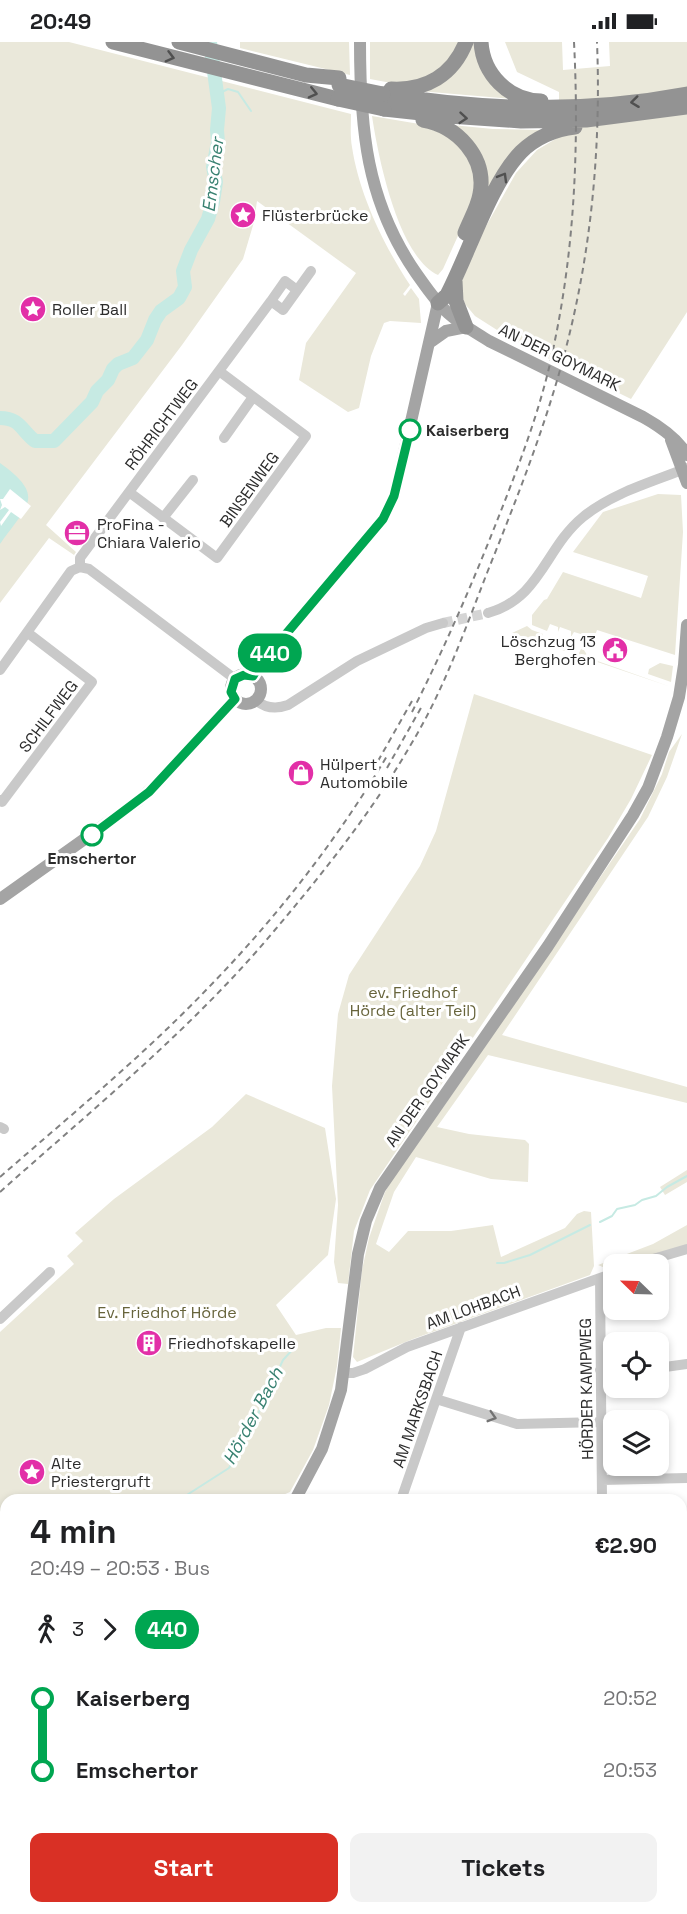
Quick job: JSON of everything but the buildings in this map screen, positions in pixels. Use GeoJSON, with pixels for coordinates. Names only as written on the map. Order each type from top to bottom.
{"type":"FeatureCollection","features":[{"type":"Feature","properties":{"kind":"highway"},"geometry":{"type":"LineString","coordinates":[[113,42],[288,88],[339,87],[383,97],[480,106],[582,107],[687,94]]}},
{"type":"Feature","properties":{"kind":"highway"},"geometry":{"type":"LineString","coordinates":[[179,42],[449,116],[521,121],[586,120],[687,107]]}},
{"type":"Feature","properties":{"kind":"highway"},"geometry":{"type":"LineString","coordinates":[[383,97],[436,80],[447,73],[456,62],[466,42]]}},
{"type":"Feature","properties":{"kind":"highway"},"geometry":{"type":"LineString","coordinates":[[481,42],[482,57],[486,67],[492,77],[509,92],[535,101],[565,101],[582,107]]}},
{"type":"Feature","properties":{"kind":"highway"},"geometry":{"type":"LineString","coordinates":[[383,97],[401,116],[429,121],[458,135],[467,144],[478,162],[480,195],[442,285],[438,303]]}},
{"type":"Feature","properties":{"kind":"highway"},"geometry":{"type":"LineString","coordinates":[[438,303],[447,295],[499,185],[522,151],[543,136],[565,128],[614,124],[628,116]]}},
{"type":"Feature","properties":{"kind":"highway"},"geometry":{"type":"LineString","coordinates":[[455,280],[456,301],[466,327]]}},
{"type":"Feature","properties":{"kind":"main road","name":"AN DER GOYMARK"},"geometry":{"type":"LineString","coordinates":[[360,42],[364,137],[374,188],[400,250],[438,303],[466,327],[521,358],[643,417],[670,436],[687,455]]}},
{"type":"Feature","properties":{"kind":"main road"},"geometry":{"type":"LineString","coordinates":[[253,676],[259,666],[375,530],[391,506],[438,303]]}},
{"type":"Feature","properties":{"kind":"main road"},"geometry":{"type":"LineString","coordinates":[[429,343],[446,331],[466,327]]}},
{"type":"Feature","properties":{"kind":"main road"},"geometry":{"type":"LineString","coordinates":[[670,436],[684,469],[687,483]]}},
{"type":"Feature","properties":{"kind":"main road","name":"AN DER GOYMARK"},"geometry":{"type":"LineString","coordinates":[[299,1494],[329,1432],[344,1373],[361,1240],[380,1188],[548,946],[648,788],[664,748],[679,697],[687,626]]}},
{"type":"Feature","properties":{"kind":"main road"},"geometry":{"type":"LineString","coordinates":[[244,675],[253,676],[261,688],[256,700],[243,704],[235,699],[231,692],[235,679],[244,675]]}},
{"type":"Feature","properties":{"kind":"main road"},"geometry":{"type":"LineString","coordinates":[[0,900],[86,840],[149,792],[235,699]]}},
{"type":"Feature","properties":{"kind":"street","name":"RÖHRICHTWEG"},"geometry":{"type":"LineString","coordinates":[[0,670],[71,571],[80,567],[80,558],[285,281],[297,290],[311,271]]}},
{"type":"Feature","properties":{"kind":"street","name":"BINSENWEG"},"geometry":{"type":"LineString","coordinates":[[129,492],[217,558],[306,436],[219,371]]}},
{"type":"Feature","properties":{"kind":"street"},"geometry":{"type":"LineString","coordinates":[[224,438],[253,397]]}},
{"type":"Feature","properties":{"kind":"street"},"geometry":{"type":"LineString","coordinates":[[488,613],[508,605],[528,590],[566,535],[594,508],[684,469]]}},
{"type":"Feature","properties":{"kind":"street"},"geometry":{"type":"LineString","coordinates":[[163,518],[193,480]]}},
{"type":"Feature","properties":{"kind":"street"},"geometry":{"type":"LineString","coordinates":[[80,567],[89,569],[235,679]]}},
{"type":"Feature","properties":{"kind":"street"},"geometry":{"type":"LineString","coordinates":[[256,700],[262,705],[271,707],[279,708],[288,705],[357,661],[417,632],[443,623]]}},
{"type":"Feature","properties":{"kind":"street","name":"SCHILFWEG"},"geometry":{"type":"LineString","coordinates":[[0,801],[3,802],[92,682],[28,633]]}},
{"type":"Feature","properties":{"kind":"street"},"geometry":{"type":"LineString","coordinates":[[669,1254],[687,1249]]}},
{"type":"Feature","properties":{"kind":"street"},"geometry":{"type":"LineString","coordinates":[[0,1318],[50,1272]]}},
{"type":"Feature","properties":{"kind":"street","name":"AM LOHBACH"},"geometry":{"type":"LineString","coordinates":[[344,1373],[365,1369],[407,1347],[603,1277]]}},
{"type":"Feature","properties":{"kind":"street","name":"HÖRDER KAMPWEG"},"geometry":{"type":"LineString","coordinates":[[600,1278],[602,1494]]}},
{"type":"Feature","properties":{"kind":"street","name":"AM MARKSBACH"},"geometry":{"type":"LineString","coordinates":[[403,1494],[461,1328]]}},
{"type":"Feature","properties":{"kind":"street"},"geometry":{"type":"LineString","coordinates":[[669,1366],[687,1364]]}},
{"type":"Feature","properties":{"kind":"street"},"geometry":{"type":"LineString","coordinates":[[436,1399],[517,1424],[601,1422]]}},
{"type":"Feature","properties":{"kind":"street"},"geometry":{"type":"LineString","coordinates":[[602,1480],[687,1478]]}},
{"type":"Feature","properties":{"kind":"green space"},"geometry":{"type":"Polygon","coordinates":[[[0,42],[69,42],[351,114],[351,143],[360,183],[382,237],[410,285],[403,294],[405,296],[411,288],[419,299],[421,323],[390,321],[384,323],[371,356],[359,408],[348,412],[299,380],[306,343],[356,273],[257,201],[254,222],[243,259],[182,345],[46,525],[76,552],[74,555],[49,538],[0,603],[0,42]]]}},
{"type":"Feature","properties":{"kind":"green space"},"geometry":{"type":"Polygon","coordinates":[[[240,42],[349,42],[350,75],[240,48],[240,42]]]}},
{"type":"Feature","properties":{"kind":"green space"},"geometry":{"type":"Polygon","coordinates":[[[370,42],[462,42],[438,75],[402,85],[370,79],[370,42]]]}},
{"type":"Feature","properties":{"kind":"green space"},"geometry":{"type":"Polygon","coordinates":[[[471,42],[475,42],[513,99],[419,91],[471,42]]]}},
{"type":"Feature","properties":{"kind":"green space"},"geometry":{"type":"Polygon","coordinates":[[[505,42],[562,42],[563,70],[610,66],[609,42],[687,42],[687,312],[631,399],[519,344],[475,316],[465,304],[459,288],[481,235],[516,173],[537,150],[559,137],[559,92],[517,72],[505,42]]]}},
{"type":"Feature","properties":{"kind":"green space"},"geometry":{"type":"Polygon","coordinates":[[[372,116],[431,126],[458,142],[476,173],[471,207],[443,269],[438,275],[424,265],[401,227],[385,179],[372,116]]]}},
{"type":"Feature","properties":{"kind":"green space"},"geometry":{"type":"Polygon","coordinates":[[[452,125],[493,129],[540,131],[485,195],[452,125]]]}},
{"type":"Feature","properties":{"kind":"green space"},"geometry":{"type":"Polygon","coordinates":[[[658,494],[681,495],[683,532],[675,655],[597,630],[594,638],[574,632],[571,637],[571,631],[560,627],[558,632],[558,627],[550,624],[547,631],[532,625],[532,615],[547,599],[563,572],[641,598],[648,576],[573,552],[603,512],[658,494]]]}},
{"type":"Feature","properties":{"kind":"green space"},"geometry":{"type":"Polygon","coordinates":[[[527,626],[543,634],[541,641],[552,644],[555,639],[555,645],[565,648],[569,643],[568,649],[579,653],[582,647],[589,658],[671,687],[512,633],[527,626]]]}},
{"type":"Feature","properties":{"kind":"green space"},"geometry":{"type":"Polygon","coordinates":[[[660,663],[673,666],[671,682],[648,674],[649,669],[660,663]]]}},
{"type":"Feature","properties":{"kind":"green space","name":"ev. Friedhof Hörde (alter Teil)"},"geometry":{"type":"Polygon","coordinates":[[[474,694],[652,755],[631,799],[608,838],[370,1190],[354,1231],[348,1284],[338,1283],[334,1262],[338,1205],[332,1086],[338,1014],[349,975],[420,866],[436,831],[474,694]]]}},
{"type":"Feature","properties":{"kind":"green space"},"geometry":{"type":"Polygon","coordinates":[[[682,734],[667,777],[648,817],[502,1035],[687,1087],[687,1103],[488,1055],[437,1127],[469,1134],[525,1140],[529,1144],[528,1182],[491,1179],[416,1157],[394,1192],[376,1244],[389,1252],[408,1231],[451,1231],[493,1225],[501,1257],[565,1228],[577,1214],[584,1211],[591,1212],[594,1266],[590,1275],[413,1339],[357,1362],[353,1357],[362,1270],[369,1238],[385,1192],[640,819],[662,774],[669,752],[682,734]]]}},
{"type":"Feature","properties":{"kind":"green space","name":"Ev. Friedhof Hörde"},"geometry":{"type":"Polygon","coordinates":[[[246,1094],[325,1128],[336,1199],[328,1255],[276,1305],[296,1335],[326,1328],[341,1328],[337,1366],[329,1405],[313,1450],[290,1492],[285,1494],[0,1494],[0,1332],[74,1264],[67,1256],[83,1241],[75,1233],[114,1199],[212,1127],[246,1094]]]}},
{"type":"Feature","properties":{"kind":"green space"},"geometry":{"type":"Polygon","coordinates":[[[687,1170],[687,1182],[665,1195],[660,1187],[687,1170]]]}},
{"type":"Feature","properties":{"kind":"green space"},"geometry":{"type":"Polygon","coordinates":[[[687,1225],[687,1245],[659,1254],[627,1254],[653,1244],[687,1225]]]}},
{"type":"Feature","properties":{"kind":"shaded area"},"geometry":{"type":"Polygon","coordinates":[[[0,463],[24,485],[28,493],[28,502],[0,544],[0,463]]]}},
{"type":"Feature","properties":{"kind":"pier"},"geometry":{"type":"Polygon","coordinates":[[[10,489],[31,506],[21,519],[11,512],[1,526],[0,522],[9,510],[5,507],[0,510],[2,505],[0,499],[3,499],[10,489]]]}},
{"type":"Feature","properties":{"kind":"waterway","name":"Emscher"},"geometry":{"type":"LineString","coordinates":[[0,418],[16,422],[35,441],[54,441],[92,402],[113,369],[118,364],[133,358],[147,340],[161,311],[179,298],[185,287],[183,271],[191,250],[208,219],[216,182],[213,167],[218,142],[219,108],[210,42]]}},
{"type":"Feature","properties":{"kind":"waterway"},"geometry":{"type":"LineString","coordinates":[[218,94],[228,89],[238,92],[251,111]]}},
{"type":"Feature","properties":{"kind":"waterway","name":"Hörder Bach"},"geometry":{"type":"LineString","coordinates":[[600,1222],[612,1216],[617,1209],[635,1205],[642,1200],[656,1196],[687,1176]]}},
{"type":"Feature","properties":{"kind":"waterway","name":"Hörder Bach"},"geometry":{"type":"LineString","coordinates":[[497,1263],[530,1255],[590,1225]]}},
{"type":"Feature","properties":{"kind":"waterway","name":"Hörder Bach"},"geometry":{"type":"LineString","coordinates":[[188,1494],[229,1468],[252,1427],[283,1360],[294,1348]]}},
{"type":"Feature","properties":{"kind":"tunnel"},"geometry":{"type":"LineString","coordinates":[[443,623],[488,613]]}},
{"type":"Feature","properties":{"kind":"railway"},"geometry":{"type":"LineString","coordinates":[[412,712],[456,620],[495,526],[530,434],[550,364],[562,303],[574,192],[576,117],[574,42]]}},
{"type":"Feature","properties":{"kind":"railway"},"geometry":{"type":"LineString","coordinates":[[0,1192],[142,1066],[243,967],[329,864],[380,795],[433,704],[520,488],[541,431],[567,344],[583,270],[593,194],[598,118],[597,42]]}},
{"type":"Feature","properties":{"kind":"railway"},"geometry":{"type":"LineString","coordinates":[[378,761],[412,701]]}},
{"type":"Feature","properties":{"kind":"railway"},"geometry":{"type":"LineString","coordinates":[[387,768],[422,706]]}},
{"type":"Feature","properties":{"kind":"railway"},"geometry":{"type":"LineString","coordinates":[[0,1177],[133,1061],[234,960],[327,848],[387,756]]}},
{"type":"Feature","properties":{"kind":"bus line","name":"440"},"geometry":{"type":"LineString","coordinates":[[92,835],[124,813],[157,785],[235,699],[231,692],[235,679],[244,675],[253,676],[383,519],[391,506],[410,430]]}},
{"type":"Feature","properties":{"kind":"place","name":"Flüsterbrücke"},"geometry":{"type":"Point","coordinates":[243,215]}},
{"type":"Feature","properties":{"kind":"place","name":"Roller Ball"},"geometry":{"type":"Point","coordinates":[33,309]}},
{"type":"Feature","properties":{"kind":"place","name":"Kaiserberg"},"geometry":{"type":"Point","coordinates":[410,430]}},
{"type":"Feature","properties":{"kind":"place","name":"ProFina - Chiara Valerio"},"geometry":{"type":"Point","coordinates":[77,533]}},
{"type":"Feature","properties":{"kind":"place","name":"Löschzug 13 Berghofen"},"geometry":{"type":"Point","coordinates":[615,650]}},
{"type":"Feature","properties":{"kind":"place","name":"Hülpert Automobile"},"geometry":{"type":"Point","coordinates":[301,773]}},
{"type":"Feature","properties":{"kind":"place","name":"Emschertor"},"geometry":{"type":"Point","coordinates":[92,835]}},
{"type":"Feature","properties":{"kind":"place","name":"Friedhofskapelle"},"geometry":{"type":"Point","coordinates":[149,1343]}},
{"type":"Feature","properties":{"kind":"place","name":"Alte Priestergruft"},"geometry":{"type":"Point","coordinates":[32,1472]}}]}
